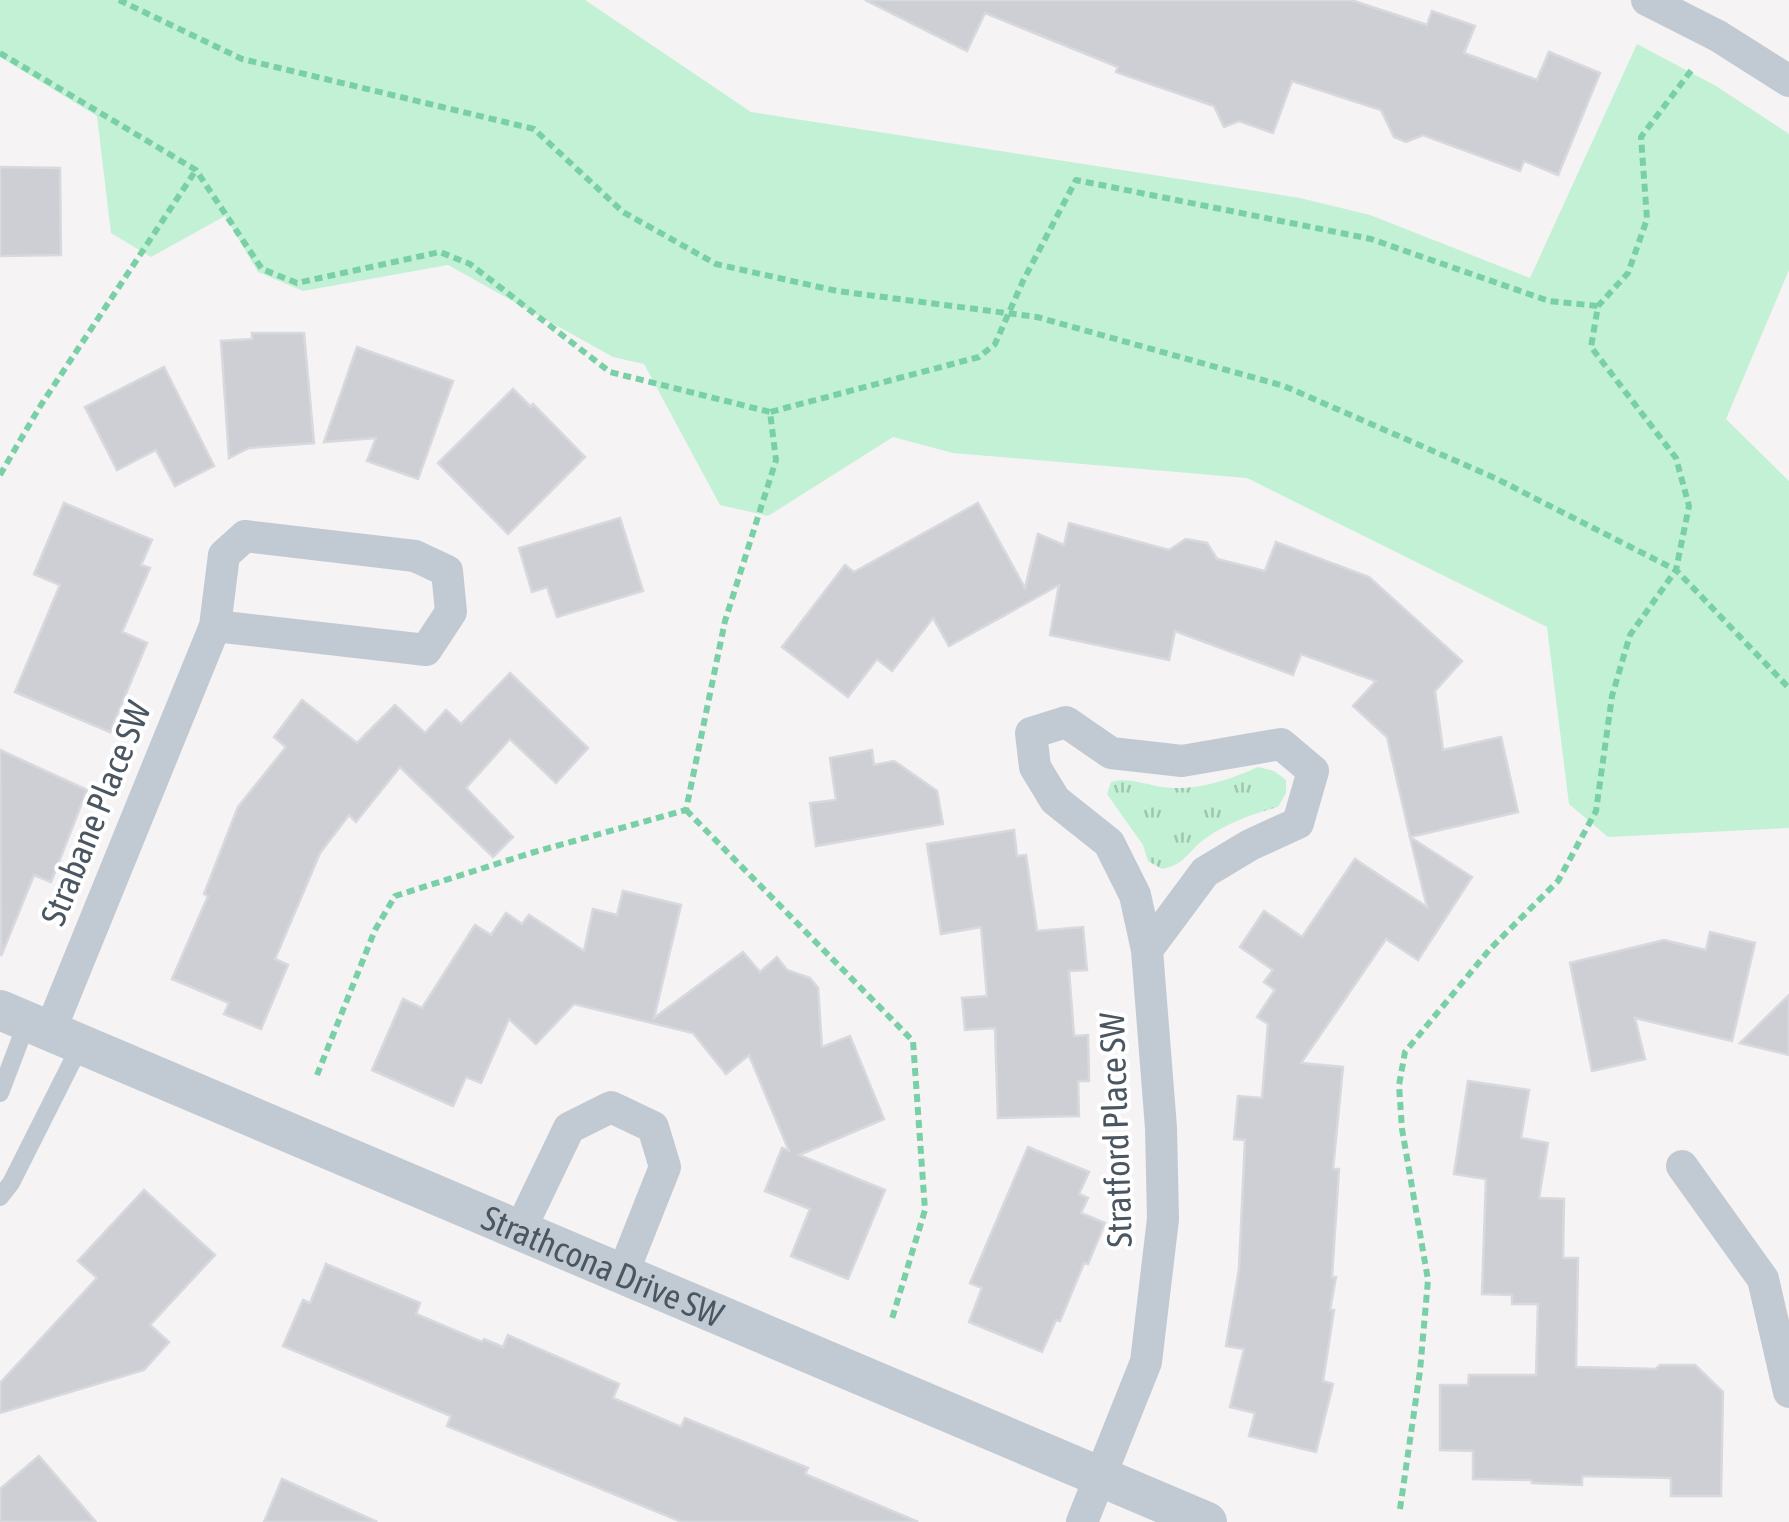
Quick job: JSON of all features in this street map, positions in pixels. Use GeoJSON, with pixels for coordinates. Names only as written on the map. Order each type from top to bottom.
{"type":"FeatureCollection","features":[{"type":"Feature","properties":{"kind":"street"},"geometry":{"type":"LineString","coordinates":[[1646,0],[1718,36],[1789,81]]}},
{"type":"Feature","properties":{"kind":"street","name":"Strabane Place SW"},"geometry":{"type":"LineString","coordinates":[[40,1027],[215,626],[224,555],[245,536],[415,556],[447,572],[452,612],[426,650],[215,626]]}},
{"type":"Feature","properties":{"kind":"street","name":"Stratford Place SW"},"geometry":{"type":"LineString","coordinates":[[1082,1522],[1146,1362],[1163,1219],[1161,1128],[1148,950],[1135,895],[1109,843],[1055,800],[1036,767],[1031,733],[1066,722],[1111,753],[1182,761],[1281,744],[1313,771],[1298,823],[1250,845],[1206,872],[1148,950]]}},
{"type":"Feature","properties":{"kind":"street","name":"Strathcona Drive SW"},"geometry":{"type":"LineString","coordinates":[[40,1027],[1207,1522]]}},
{"type":"Feature","properties":{"kind":"street"},"geometry":{"type":"LineString","coordinates":[[520,1230],[569,1128],[611,1107],[653,1127],[665,1166],[623,1273]]}},
{"type":"Feature","properties":{"kind":"street"},"geometry":{"type":"LineString","coordinates":[[1682,1166],[1763,1279],[1789,1392]]}},
{"type":"Feature","properties":{"kind":"lane"},"geometry":{"type":"LineString","coordinates":[[0,1092],[40,1027]]}},
{"type":"Feature","properties":{"kind":"lane"},"geometry":{"type":"LineString","coordinates":[[0,1197],[12,1183],[40,1027]]}},
{"type":"Feature","properties":{"kind":"path"},"geometry":{"type":"LineString","coordinates":[[119,0],[242,59],[534,129],[623,212],[716,264],[838,292],[1037,317],[1284,386],[1495,478],[1676,570],[1789,688]]}},
{"type":"Feature","properties":{"kind":"path"},"geometry":{"type":"LineString","coordinates":[[0,54],[196,170],[262,269],[297,284],[440,252],[470,264],[610,372],[770,412],[979,357],[995,344],[1076,180],[1372,239],[1548,301],[1598,306]]}},
{"type":"Feature","properties":{"kind":"path"},"geometry":{"type":"LineString","coordinates":[[1400,1509],[1420,1371],[1428,1280],[1402,1129],[1399,1085],[1405,1052],[1490,949],[1558,880],[1596,811],[1612,696],[1630,635],[1676,570],[1688,506],[1676,458],[1591,347],[1598,306],[1628,273],[1647,219],[1641,137],[1694,68]]}},
{"type":"Feature","properties":{"kind":"path"},"geometry":{"type":"LineString","coordinates":[[0,475],[39,408],[196,170]]}},
{"type":"Feature","properties":{"kind":"path"},"geometry":{"type":"LineString","coordinates":[[686,810],[726,621],[776,460],[770,412]]}},
{"type":"Feature","properties":{"kind":"path"},"geometry":{"type":"LineString","coordinates":[[317,1075],[376,930],[394,896],[532,852],[686,810]]}},
{"type":"Feature","properties":{"kind":"path"},"geometry":{"type":"LineString","coordinates":[[686,810],[913,1041],[926,1210],[891,1322]]}},
{"type":"Feature","properties":{"kind":"green space"},"geometry":{"type":"Polygon","coordinates":[[[0,0],[585,0],[751,112],[1300,198],[1370,215],[1530,278],[1637,44],[1716,86],[1789,134],[1789,270],[1726,419],[1789,481],[1789,828],[1608,837],[1569,804],[1547,627],[1247,478],[953,453],[893,437],[768,516],[720,505],[644,364],[613,357],[448,265],[303,291],[258,272],[225,216],[151,257],[111,233],[97,116],[0,57],[0,0]]]}},
{"type":"Feature","properties":{"kind":"green space"},"geometry":{"type":"Polygon","coordinates":[[[1258,767],[1274,771],[1286,780],[1286,793],[1278,807],[1223,827],[1182,860],[1162,869],[1148,861],[1143,845],[1107,794],[1111,782],[1195,787],[1258,767]]]}},
{"type":"Feature","properties":{"kind":"building"},"geometry":{"type":"Polygon","coordinates":[[[865,0],[1351,0],[1427,25],[1432,11],[1475,26],[1464,53],[1537,80],[1549,52],[1600,73],[1558,175],[1524,161],[1520,171],[1423,135],[1406,142],[1394,137],[1381,110],[1292,81],[1273,133],[1239,121],[1224,127],[1214,106],[1116,72],[1118,67],[985,13],[967,51],[865,0]]]}},
{"type":"Feature","properties":{"kind":"building"},"geometry":{"type":"Polygon","coordinates":[[[0,167],[60,168],[61,255],[0,256],[0,167]]]}},
{"type":"Feature","properties":{"kind":"building"},"geometry":{"type":"Polygon","coordinates":[[[252,333],[304,333],[314,443],[249,448],[229,458],[221,341],[252,339],[252,333]]]}},
{"type":"Feature","properties":{"kind":"building"},"geometry":{"type":"Polygon","coordinates":[[[357,347],[453,381],[418,479],[367,461],[376,438],[324,442],[357,347]]]}},
{"type":"Feature","properties":{"kind":"building"},"geometry":{"type":"Polygon","coordinates":[[[164,367],[214,466],[175,486],[156,450],[117,470],[85,407],[164,367]]]}},
{"type":"Feature","properties":{"kind":"building"},"geometry":{"type":"Polygon","coordinates":[[[513,389],[585,457],[508,534],[438,463],[513,389]]]}},
{"type":"Feature","properties":{"kind":"building"},"geometry":{"type":"Polygon","coordinates":[[[64,503],[152,540],[141,565],[150,568],[122,632],[147,643],[110,732],[15,692],[60,585],[34,574],[64,503]]]}},
{"type":"Feature","properties":{"kind":"building"},"geometry":{"type":"Polygon","coordinates":[[[978,503],[1025,588],[1038,534],[1064,545],[1069,523],[1169,550],[1186,539],[1207,543],[1217,559],[1265,571],[1276,542],[1369,577],[1462,661],[1435,691],[1443,750],[1501,737],[1518,812],[1410,837],[1387,737],[1353,706],[1376,681],[1301,654],[1293,675],[1175,631],[1169,660],[1050,635],[1059,585],[949,646],[933,618],[892,671],[877,659],[848,697],[782,647],[845,565],[854,572],[978,503]]]}},
{"type":"Feature","properties":{"kind":"building"},"geometry":{"type":"Polygon","coordinates":[[[620,518],[643,591],[557,617],[547,587],[532,592],[519,548],[620,518]]]}},
{"type":"Feature","properties":{"kind":"building"},"geometry":{"type":"Polygon","coordinates":[[[510,673],[588,748],[556,783],[510,739],[466,788],[513,837],[493,857],[400,767],[356,822],[349,815],[320,853],[275,959],[288,965],[261,1029],[224,1014],[229,1003],[172,979],[208,896],[204,894],[238,807],[286,747],[274,737],[302,700],[357,743],[395,705],[425,733],[446,710],[461,724],[510,673]]]}},
{"type":"Feature","properties":{"kind":"building"},"geometry":{"type":"Polygon","coordinates":[[[0,750],[87,790],[51,882],[34,875],[1,956],[0,750]]]}},
{"type":"Feature","properties":{"kind":"building"},"geometry":{"type":"Polygon","coordinates":[[[872,750],[874,765],[894,761],[937,791],[943,824],[816,846],[810,803],[836,800],[830,758],[872,750]]]}},
{"type":"Feature","properties":{"kind":"building"},"geometry":{"type":"Polygon","coordinates":[[[1014,830],[1017,856],[1026,855],[1037,931],[1083,927],[1087,970],[1069,971],[1074,1036],[1088,1035],[1089,1081],[1078,1081],[1079,1116],[998,1118],[995,1028],[965,1030],[962,998],[987,996],[981,927],[941,934],[927,844],[1014,830]]]}},
{"type":"Feature","properties":{"kind":"building"},"geometry":{"type":"Polygon","coordinates":[[[1410,837],[1472,877],[1418,960],[1386,939],[1301,1063],[1343,1067],[1333,1169],[1339,1169],[1332,1277],[1336,1277],[1330,1310],[1334,1310],[1323,1381],[1333,1384],[1316,1452],[1249,1436],[1255,1413],[1230,1407],[1244,1349],[1226,1346],[1239,1269],[1245,1140],[1234,1139],[1238,1096],[1262,1098],[1268,1024],[1257,1017],[1275,990],[1264,982],[1273,970],[1240,947],[1264,911],[1302,937],[1355,859],[1427,907],[1410,837]]]}},
{"type":"Feature","properties":{"kind":"building"},"geometry":{"type":"Polygon","coordinates":[[[623,891],[681,905],[654,1018],[743,952],[760,972],[777,957],[787,970],[810,978],[818,988],[822,1047],[850,1036],[884,1119],[799,1155],[885,1190],[848,1279],[791,1256],[810,1209],[765,1191],[782,1148],[789,1151],[749,1055],[726,1074],[693,1033],[574,1004],[536,1044],[509,1019],[481,1083],[466,1077],[453,1106],[372,1070],[403,999],[422,1008],[475,925],[491,935],[506,913],[522,924],[529,915],[584,951],[593,909],[617,915],[623,891]]]}},
{"type":"Feature","properties":{"kind":"building"},"geometry":{"type":"Polygon","coordinates":[[[1710,932],[1755,943],[1732,1041],[1635,1018],[1645,1059],[1592,1071],[1570,963],[1664,940],[1706,950],[1710,932]]]}},
{"type":"Feature","properties":{"kind":"building"},"geometry":{"type":"Polygon","coordinates":[[[1789,995],[1789,1055],[1740,1043],[1789,995]]]}},
{"type":"Feature","properties":{"kind":"building"},"geometry":{"type":"Polygon","coordinates":[[[1468,1081],[1529,1090],[1521,1138],[1548,1143],[1539,1198],[1564,1199],[1563,1258],[1578,1258],[1576,1367],[1656,1369],[1660,1365],[1695,1365],[1723,1392],[1721,1496],[1671,1496],[1671,1478],[1582,1476],[1582,1485],[1473,1479],[1473,1451],[1440,1450],[1440,1385],[1468,1385],[1469,1375],[1536,1375],[1538,1304],[1512,1304],[1512,1295],[1482,1294],[1486,1179],[1454,1174],[1468,1081]]]}},
{"type":"Feature","properties":{"kind":"building"},"geometry":{"type":"Polygon","coordinates":[[[1028,1147],[1089,1172],[1079,1194],[1088,1198],[1081,1213],[1105,1223],[1042,1352],[969,1322],[982,1288],[970,1283],[1028,1147]]]}},
{"type":"Feature","properties":{"kind":"building"},"geometry":{"type":"Polygon","coordinates":[[[144,1190],[215,1255],[150,1325],[169,1342],[144,1370],[0,1413],[0,1383],[97,1278],[78,1261],[144,1190]]]}},
{"type":"Feature","properties":{"kind":"building"},"geometry":{"type":"Polygon","coordinates":[[[326,1264],[420,1303],[416,1314],[503,1347],[508,1335],[619,1384],[613,1398],[681,1427],[685,1418],[808,1468],[805,1474],[918,1522],[682,1522],[447,1426],[451,1416],[283,1346],[303,1300],[310,1303],[326,1264]]]}},
{"type":"Feature","properties":{"kind":"building"},"geometry":{"type":"Polygon","coordinates":[[[39,1456],[96,1522],[0,1522],[0,1489],[39,1456]]]}},
{"type":"Feature","properties":{"kind":"building"},"geometry":{"type":"Polygon","coordinates":[[[282,1479],[377,1522],[264,1522],[282,1479]]]}}]}
